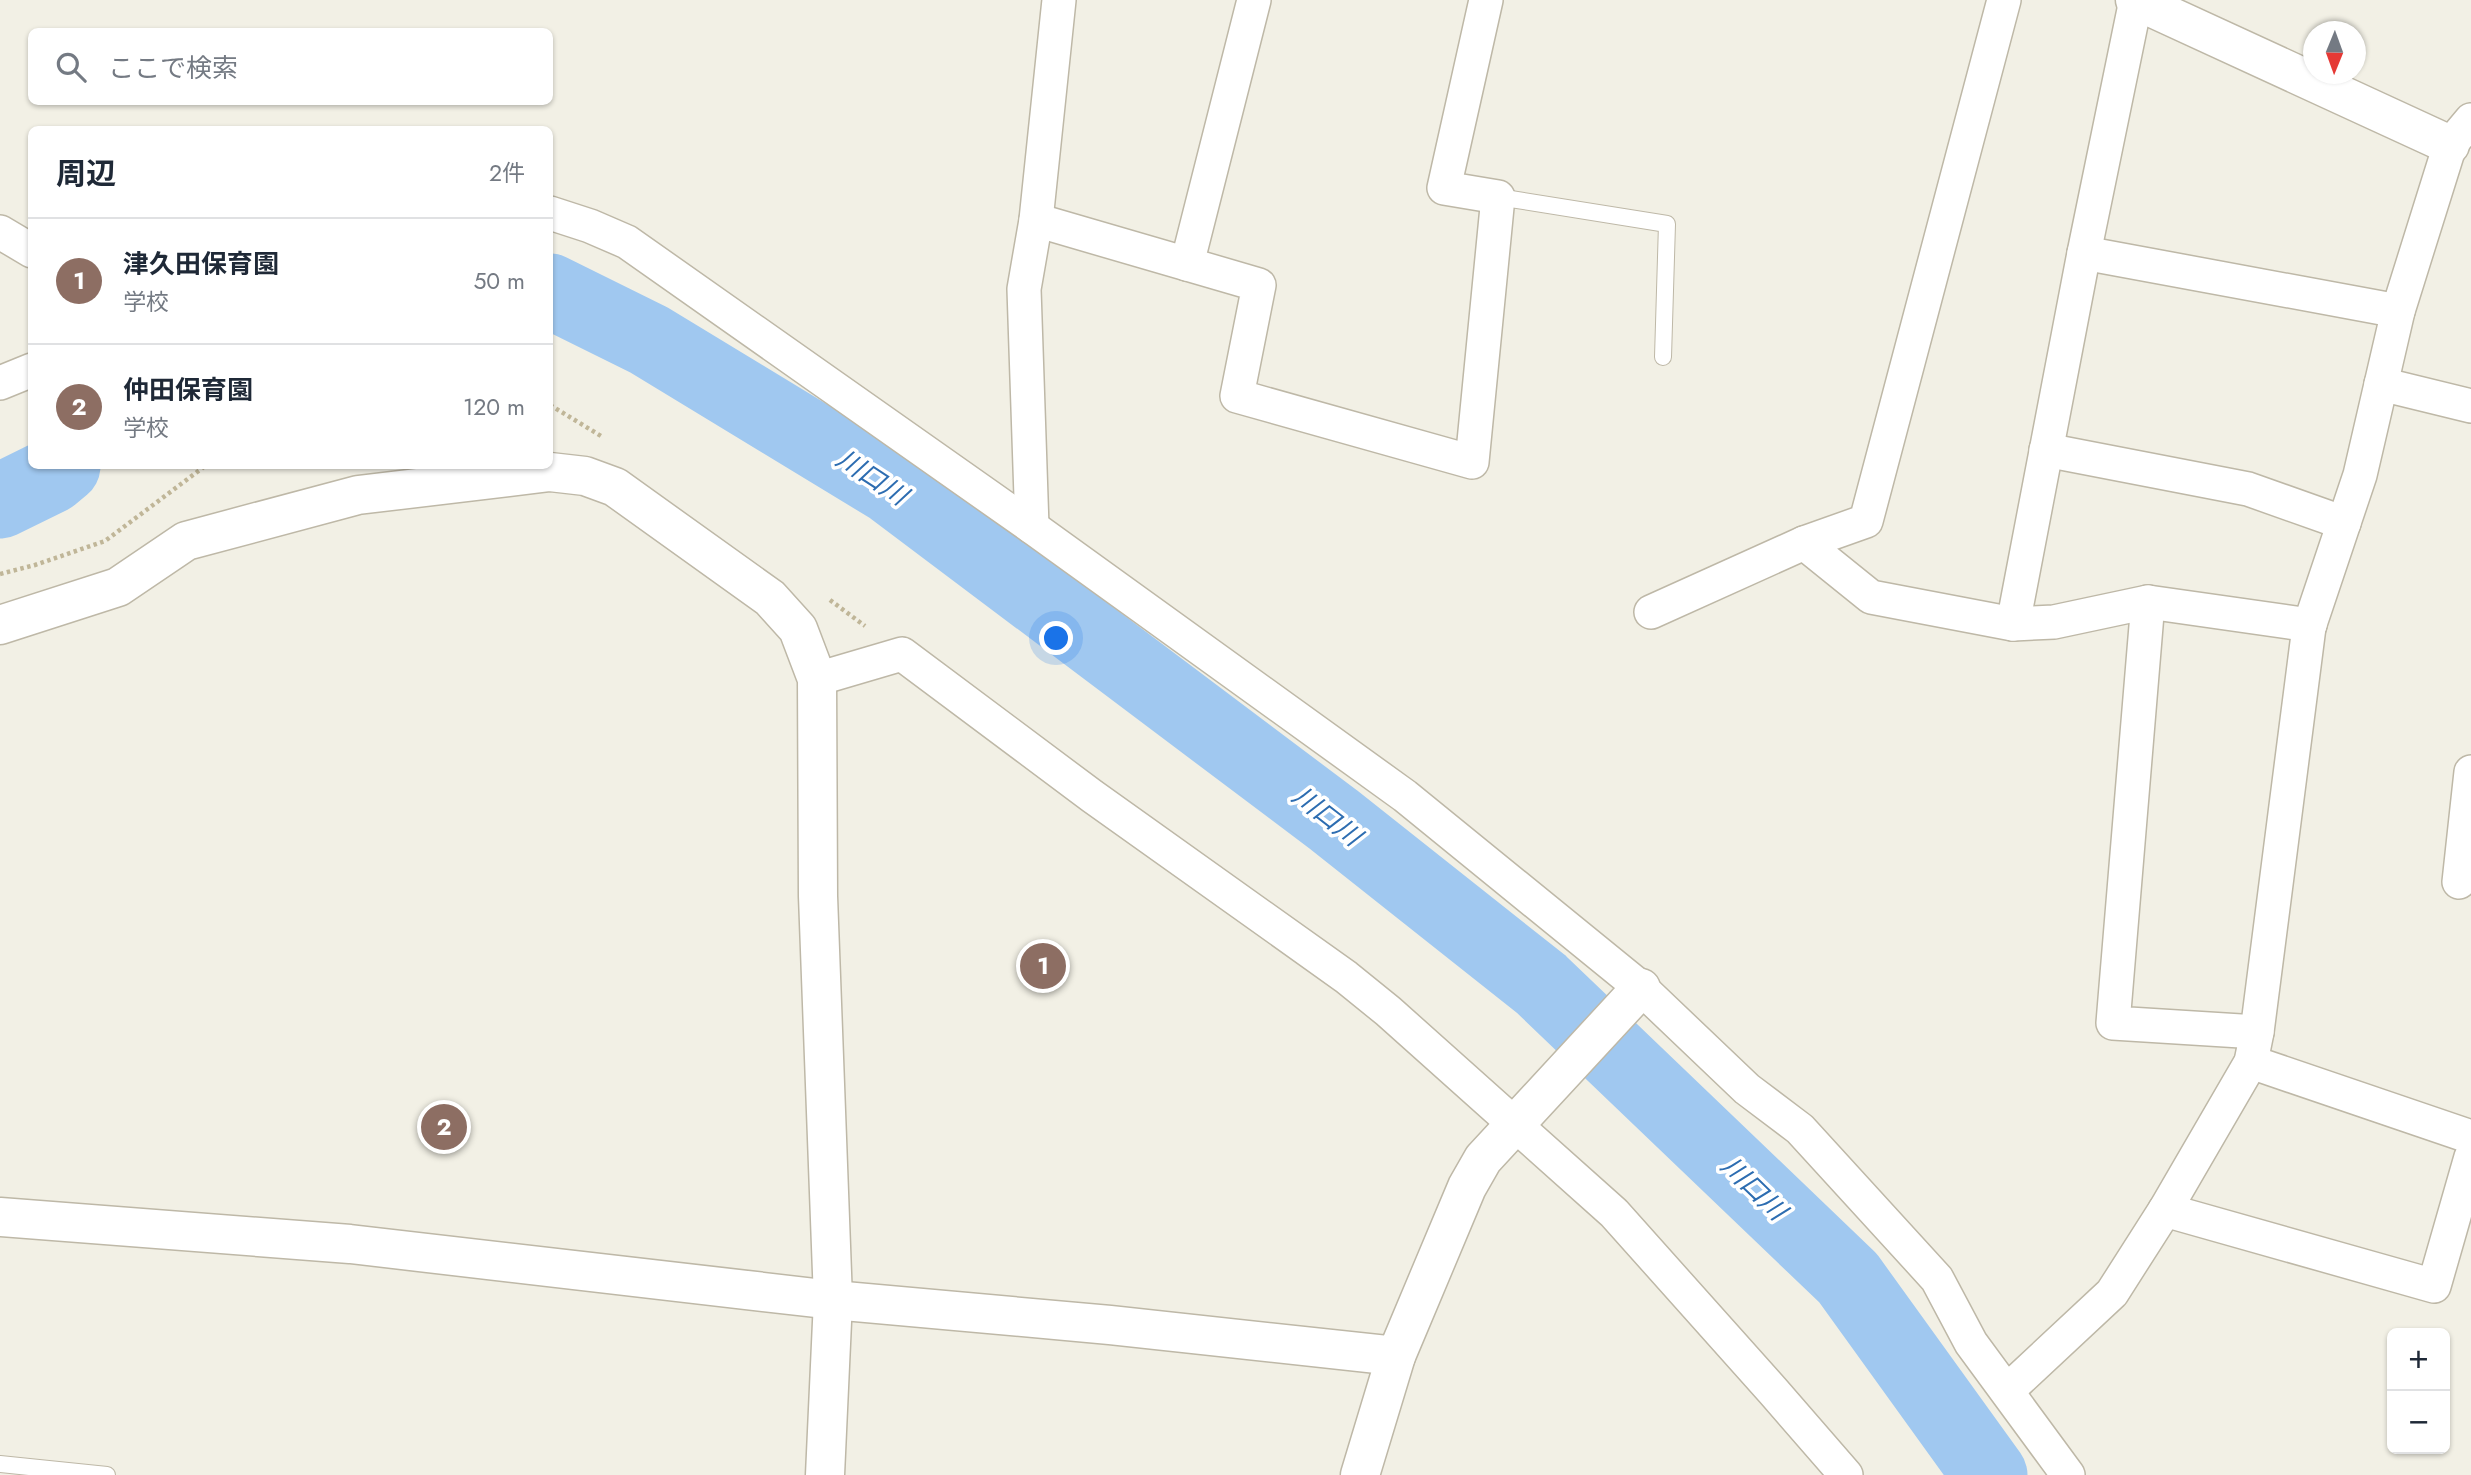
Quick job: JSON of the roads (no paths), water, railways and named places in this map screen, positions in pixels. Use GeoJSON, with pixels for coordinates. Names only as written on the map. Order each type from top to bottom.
{"type":"FeatureCollection","features":[{"type":"Feature","properties":{"kind":"street"},"geometry":{"type":"LineString","coordinates":[[1032,527],[1024,289],[1036,220],[1059,0]]}},
{"type":"Feature","properties":{"kind":"street"},"geometry":{"type":"LineString","coordinates":[[1186,264],[1254,0]]}},
{"type":"Feature","properties":{"kind":"street"},"geometry":{"type":"LineString","coordinates":[[1036,220],[1259,285],[1237,396],[1472,462],[1498,197],[1444,188],[1486,0]]}},
{"type":"Feature","properties":{"kind":"street"},"geometry":{"type":"LineString","coordinates":[[1651,612],[1804,543],[1866,521],[2004,0]]}},
{"type":"Feature","properties":{"kind":"street"},"geometry":{"type":"LineString","coordinates":[[2007,1391],[2112,1293],[2165,1210],[2254,1047],[2310,625],[2360,475],[2398,311],[2464,142],[2135,0],[2013,624]]}},
{"type":"Feature","properties":{"kind":"street"},"geometry":{"type":"LineString","coordinates":[[553,214],[626,242],[1032,527],[1405,796],[1747,1089],[1800,1129],[1937,1279],[1971,1343],[2068,1475]]}},
{"type":"Feature","properties":{"kind":"street"},"geometry":{"type":"LineString","coordinates":[[0,232],[28,249]]}},
{"type":"Feature","properties":{"kind":"street"},"geometry":{"type":"LineString","coordinates":[[2084,253],[2398,311]]}},
{"type":"Feature","properties":{"kind":"street"},"geometry":{"type":"LineString","coordinates":[[0,383],[28,372]]}},
{"type":"Feature","properties":{"kind":"street"},"geometry":{"type":"LineString","coordinates":[[2381,384],[2471,406]]}},
{"type":"Feature","properties":{"kind":"street"},"geometry":{"type":"LineString","coordinates":[[2046,450],[2248,489],[2344,523]]}},
{"type":"Feature","properties":{"kind":"street"},"geometry":{"type":"LineString","coordinates":[[0,625],[118,587],[186,541],[358,495],[550,472],[585,476],[615,487],[770,598],[798,629],[817,679],[818,895],[833,1300],[825,1475]]}},
{"type":"Feature","properties":{"kind":"street"},"geometry":{"type":"LineString","coordinates":[[1804,543],[1871,597],[2013,624],[2054,622],[2148,602],[2310,625]]}},
{"type":"Feature","properties":{"kind":"street"},"geometry":{"type":"LineString","coordinates":[[2148,602],[2113,1023],[2254,1047],[2471,1137]]}},
{"type":"Feature","properties":{"kind":"street"},"geometry":{"type":"LineString","coordinates":[[817,679],[902,654],[1092,796],[1346,977],[1521,1119],[1614,1213],[1846,1475]]}},
{"type":"Feature","properties":{"kind":"street"},"geometry":{"type":"LineString","coordinates":[[2459,882],[2471,772]]}},
{"type":"Feature","properties":{"kind":"street"},"geometry":{"type":"LineString","coordinates":[[1360,1475],[1396,1356],[1467,1187],[1483,1159],[1637,993]]}},
{"type":"Feature","properties":{"kind":"street"},"geometry":{"type":"LineString","coordinates":[[2165,1210],[2434,1286],[2471,1157]]}},
{"type":"Feature","properties":{"kind":"street"},"geometry":{"type":"LineString","coordinates":[[0,1217],[350,1244],[833,1300],[1096,1324],[1396,1356]]}},
{"type":"Feature","properties":{"kind":"lane"},"geometry":{"type":"LineString","coordinates":[[1498,197],[1667,223],[1663,357]]}},
{"type":"Feature","properties":{"kind":"lane"},"geometry":{"type":"LineString","coordinates":[[0,1464],[107,1475]]}},
{"type":"Feature","properties":{"kind":"waterway","name":"川口川"},"geometry":{"type":"LineString","coordinates":[[553,292],[649,340],[891,487],[1334,820],[1541,984],[1848,1278],[1990,1475]]}},
{"type":"Feature","properties":{"kind":"waterway","name":"川口川"},"geometry":{"type":"LineString","coordinates":[[0,501],[51,476],[59,469]]}},
{"type":"Feature","properties":{"kind":"place","name":"津久田保育園"},"geometry":{"type":"Point","coordinates":[1043,966]}},
{"type":"Feature","properties":{"kind":"place","name":"仲田保育園"},"geometry":{"type":"Point","coordinates":[444,1127]}}]}
